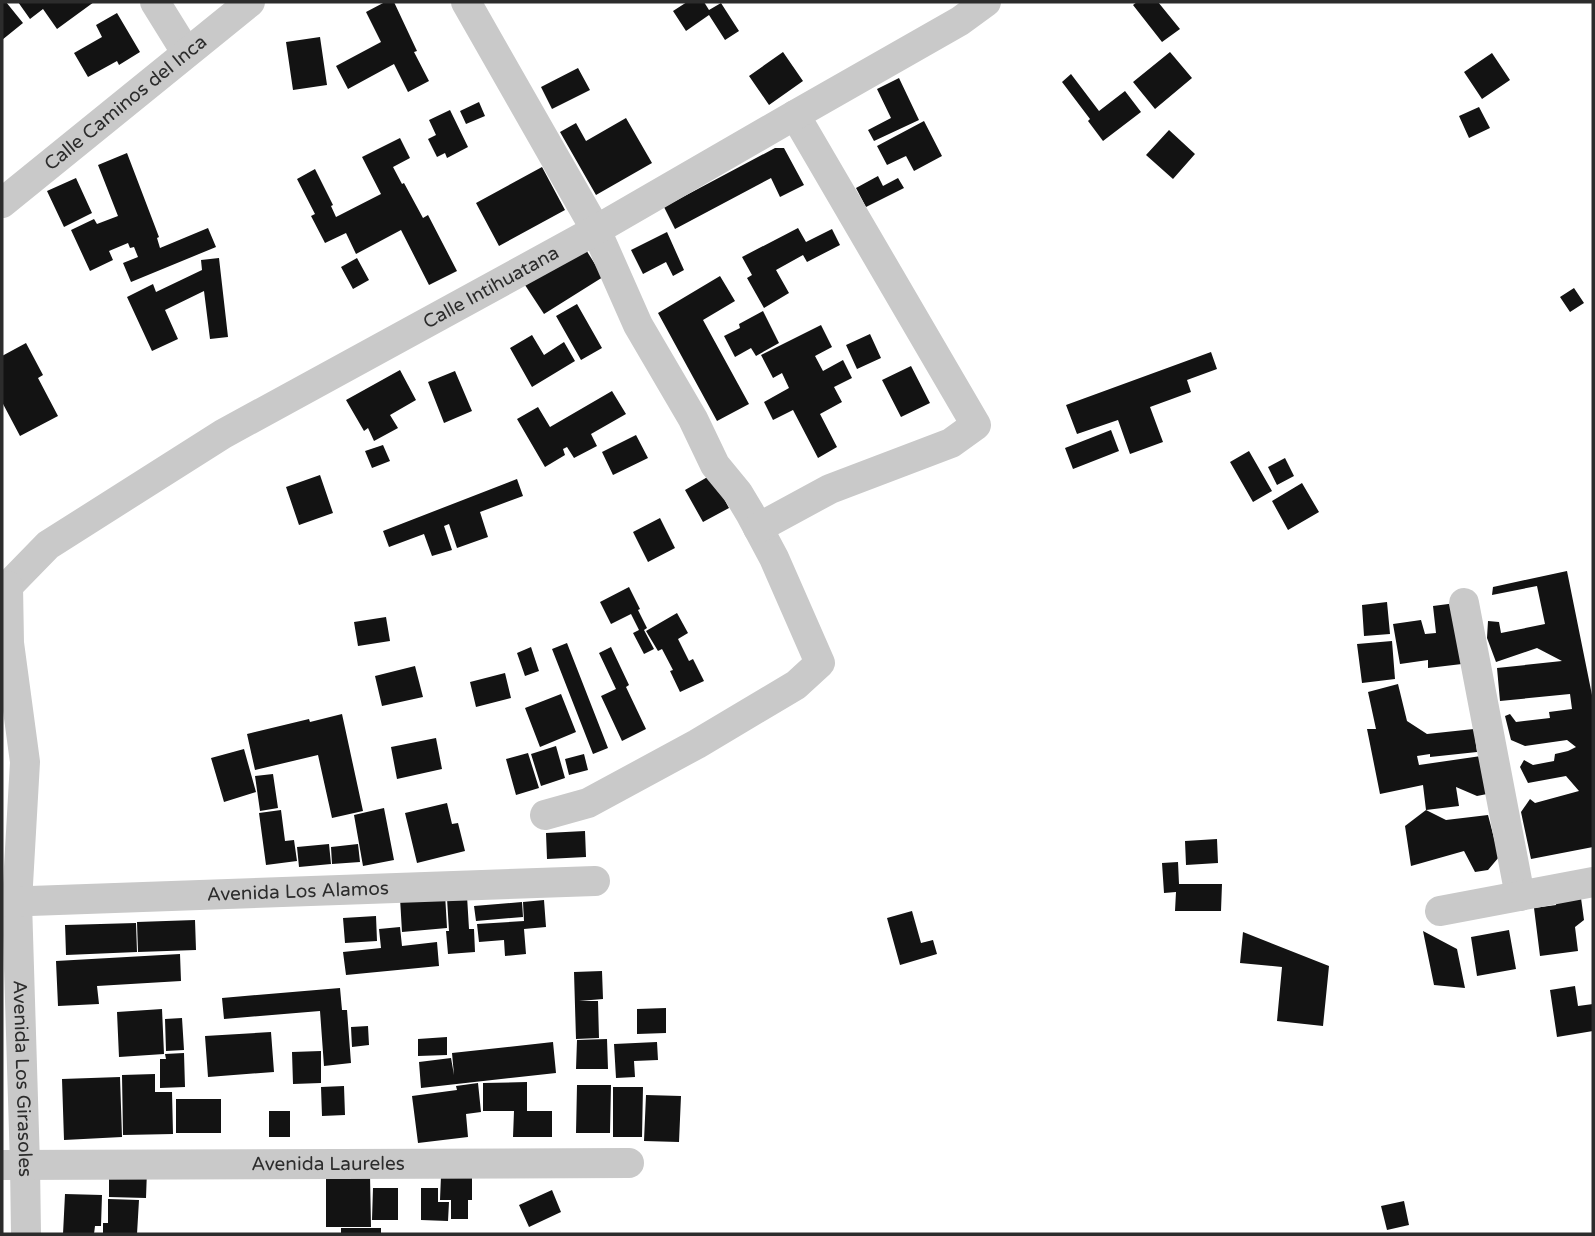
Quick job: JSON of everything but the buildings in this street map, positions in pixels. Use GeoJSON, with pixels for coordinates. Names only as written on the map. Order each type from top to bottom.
{"type":"FeatureCollection","features":[{"type":"Feature","properties":{"kind":"street"},"geometry":{"type":"LineString","coordinates":[[155,2],[186,52]]}},
{"type":"Feature","properties":{"kind":"street","name":"Calle Caminos del Inca"},"geometry":{"type":"LineString","coordinates":[[2,203],[250,2]]}},
{"type":"Feature","properties":{"kind":"street"},"geometry":{"type":"LineString","coordinates":[[466,2],[596,230],[638,325],[693,419],[715,465],[738,493],[758,528],[820,663],[796,685],[698,744],[588,803],[545,815]]}},
{"type":"Feature","properties":{"kind":"street","name":"Calle Intihuatana"},"geometry":{"type":"LineString","coordinates":[[5,584],[48,545],[223,434],[596,230],[960,22],[986,2]]}},
{"type":"Feature","properties":{"kind":"street"},"geometry":{"type":"LineString","coordinates":[[758,528],[830,489],[951,443],[976,425],[795,115]]}},
{"type":"Feature","properties":{"kind":"street","name":"Avenida Los Girasoles"},"geometry":{"type":"LineString","coordinates":[[5,584],[6,643],[25,762],[9,902],[14,1165],[26,1234]]}},
{"type":"Feature","properties":{"kind":"street"},"geometry":{"type":"LineString","coordinates":[[1464,603],[1520,896]]}},
{"type":"Feature","properties":{"kind":"street","name":"Avenida Los Alamos"},"geometry":{"type":"LineString","coordinates":[[9,902],[595,881]]}},
{"type":"Feature","properties":{"kind":"street"},"geometry":{"type":"LineString","coordinates":[[1440,911],[1593,882]]}},
{"type":"Feature","properties":{"kind":"street","name":"Avenida Laureles"},"geometry":{"type":"LineString","coordinates":[[14,1165],[629,1163]]}}]}
